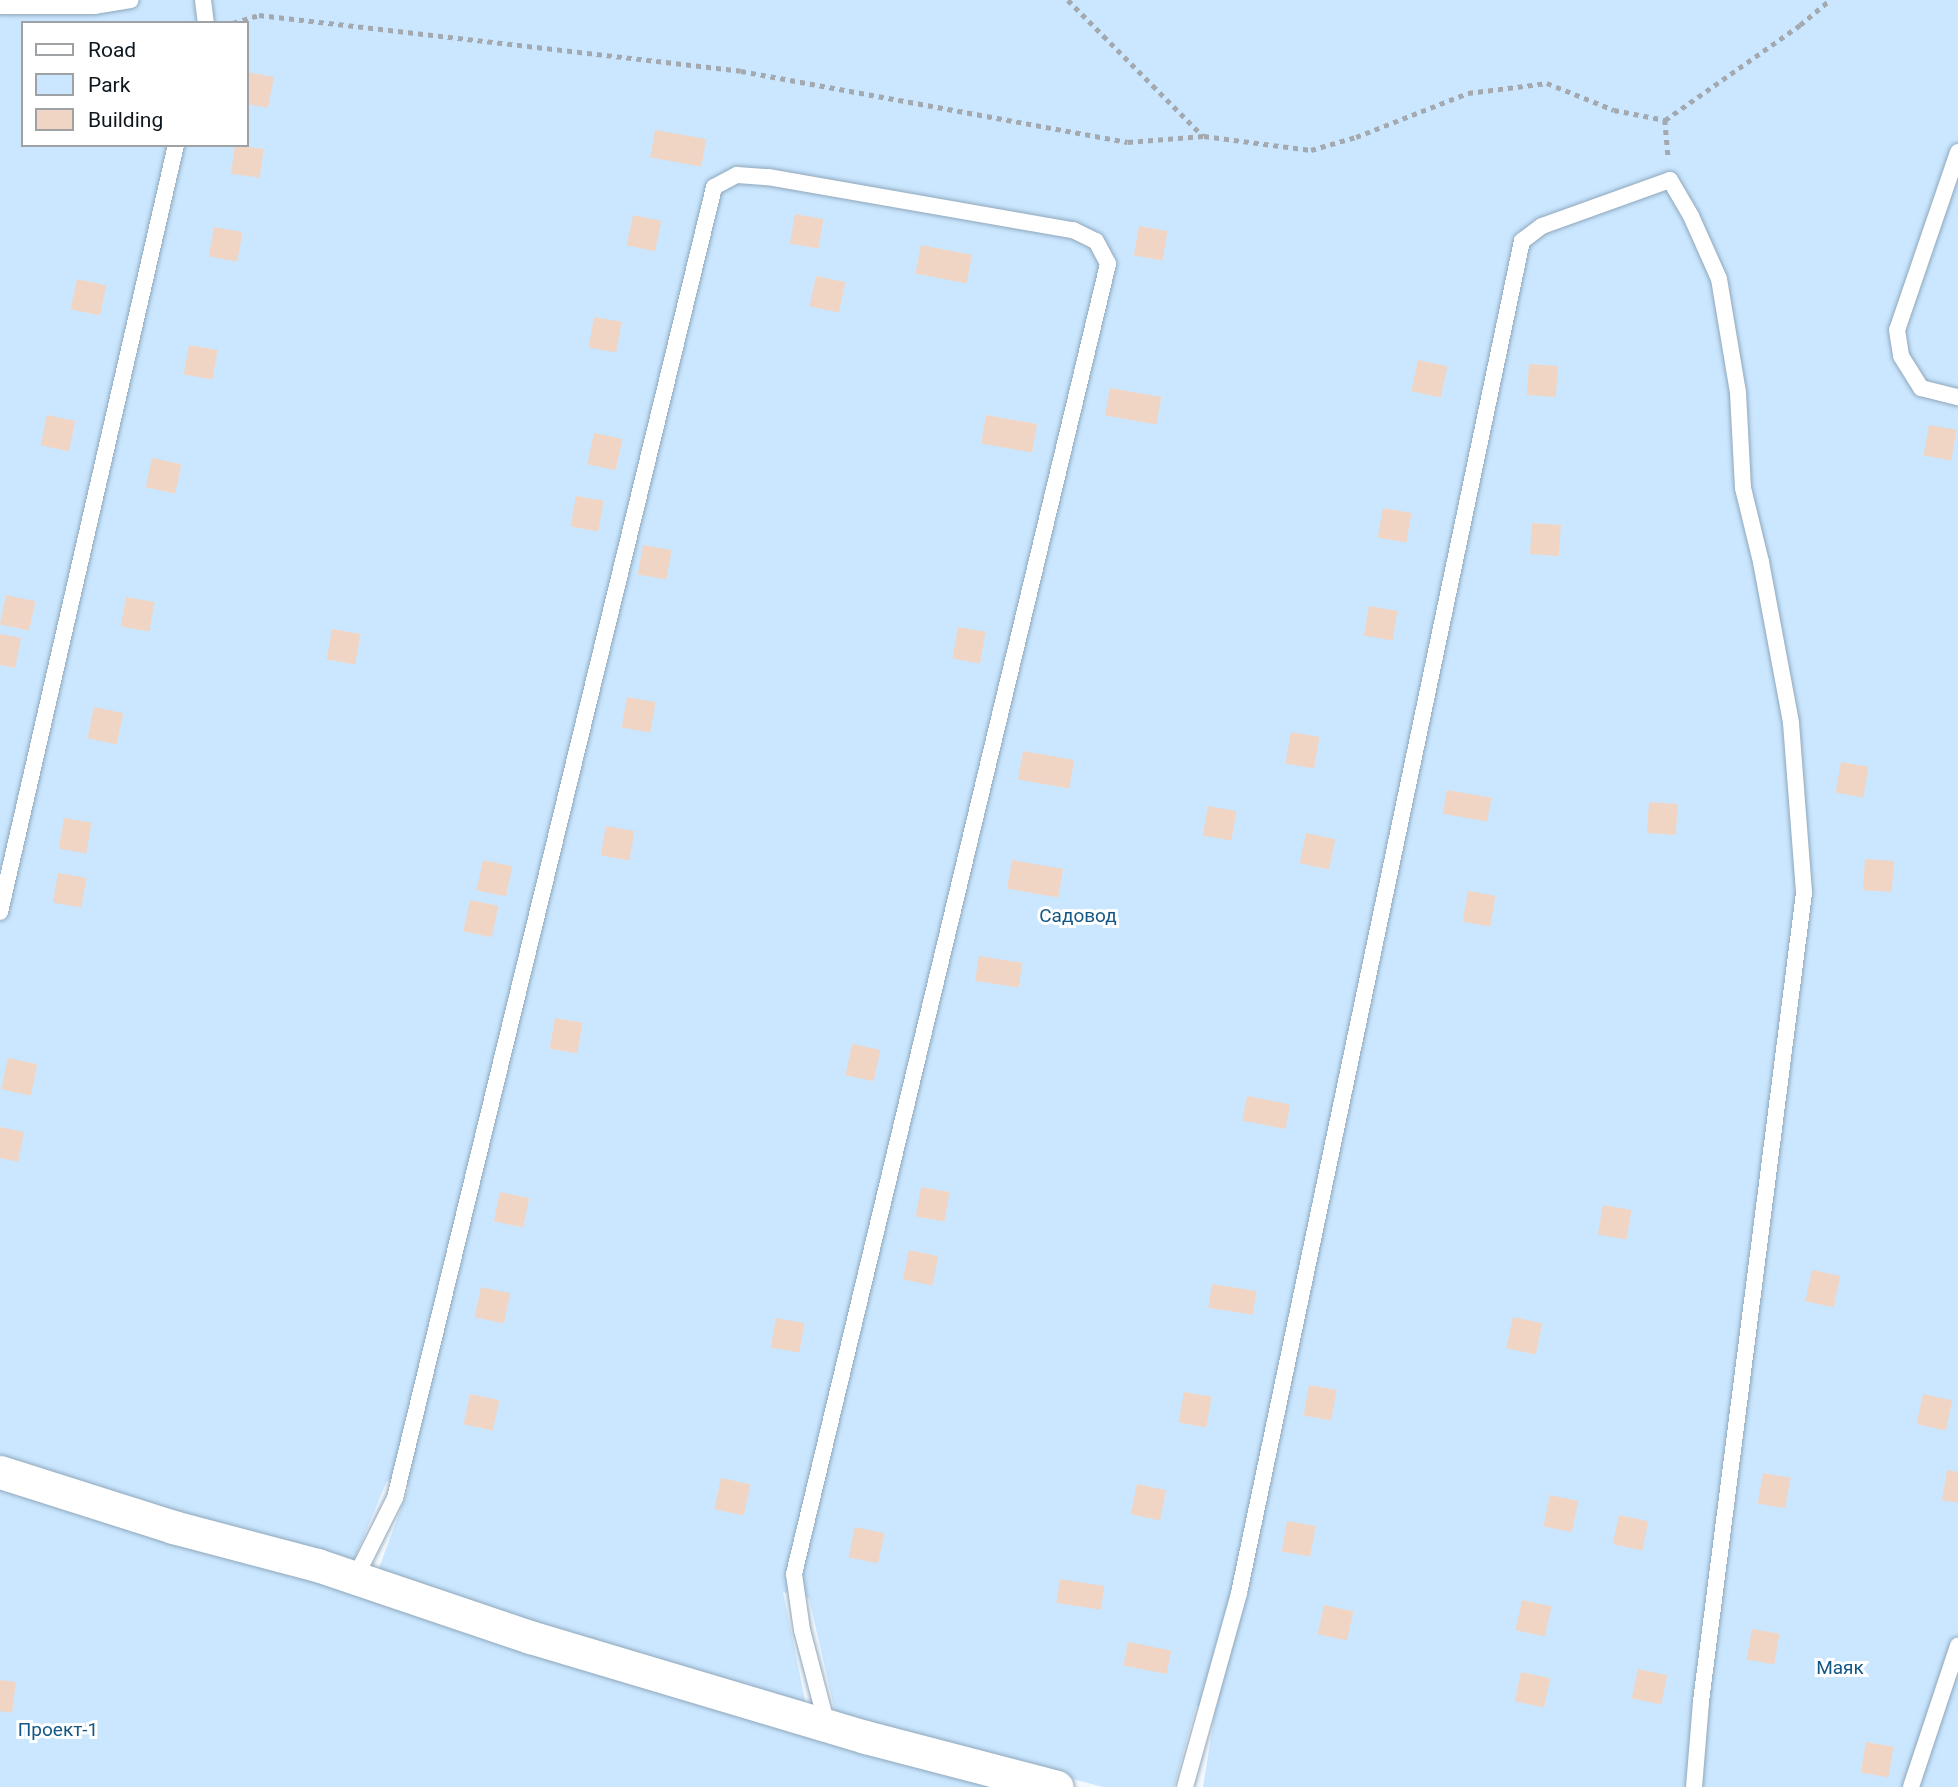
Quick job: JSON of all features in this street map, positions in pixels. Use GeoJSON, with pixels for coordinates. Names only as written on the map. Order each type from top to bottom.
{"type":"FeatureCollection","features":[{"type":"Feature","properties":{"kind":"street"},"geometry":{"type":"LineString","coordinates":[[0,1472],[173,1527],[317,1565],[505,1629],[827,1725],[1057,1787]]}},
{"type":"Feature","properties":{"kind":"lane"},"geometry":{"type":"LineString","coordinates":[[0,6],[94,6],[131,0]]}},
{"type":"Feature","properties":{"kind":"lane"},"geometry":{"type":"LineString","coordinates":[[203,0],[206,21]]}},
{"type":"Feature","properties":{"kind":"lane"},"geometry":{"type":"LineString","coordinates":[[0,912],[176,147]]}},
{"type":"Feature","properties":{"kind":"lane"},"geometry":{"type":"LineString","coordinates":[[1958,152],[1897,330],[1901,356],[1921,388],[1958,397]]}},
{"type":"Feature","properties":{"kind":"lane"},"geometry":{"type":"LineString","coordinates":[[355,1578],[395,1498],[714,187],[737,175],[768,177],[1073,230],[1096,241],[1108,264],[794,1574],[802,1630],[827,1725]]}},
{"type":"Feature","properties":{"kind":"lane"},"geometry":{"type":"LineString","coordinates":[[1185,1787],[1239,1593],[1522,241],[1542,226],[1670,180],[1691,216],[1719,279],[1738,393],[1743,488],[1762,562],[1791,723],[1804,892],[1701,1702],[1695,1787]]}},
{"type":"Feature","properties":{"kind":"lane"},"geometry":{"type":"LineString","coordinates":[[1911,1787],[1958,1646]]}},
{"type":"Feature","properties":{"kind":"path"},"geometry":{"type":"LineString","coordinates":[[1068,0],[1203,136]]}},
{"type":"Feature","properties":{"kind":"path"},"geometry":{"type":"LineString","coordinates":[[240,21],[260,15],[741,71],[1128,142],[1203,136],[1311,150],[1356,137],[1468,93],[1547,83],[1614,110],[1665,120],[1800,26],[1830,0]]}},
{"type":"Feature","properties":{"kind":"path"},"geometry":{"type":"LineString","coordinates":[[1665,120],[1670,180]]}},
{"type":"Feature","properties":{"kind":"green space","name":"Садовод"},"geometry":{"type":"Polygon","coordinates":[[[0,0],[1958,0],[1958,1787],[1203,1787],[1215,1712],[1196,1706],[1174,1787],[1103,1787],[836,1716],[809,1598],[783,1592],[806,1705],[376,1576],[409,1487],[387,1481],[352,1564],[0,1457],[0,0]]]}},
{"type":"Feature","properties":{"kind":"green space","name":"Проект-1"},"geometry":{"type":"Polygon","coordinates":[[[0,1490],[348,1591],[997,1787],[0,1787],[0,1490]]]}},
{"type":"Feature","properties":{"kind":"building"},"geometry":{"type":"Polygon","coordinates":[[[248,72],[274,77],[268,108],[248,104],[248,72]]]}},
{"type":"Feature","properties":{"kind":"building"},"geometry":{"type":"Polygon","coordinates":[[[655,130],[706,139],[701,167],[650,158],[655,130]]]}},
{"type":"Feature","properties":{"kind":"building"},"geometry":{"type":"Polygon","coordinates":[[[235,147],[264,149],[260,178],[231,174],[235,147]]]}},
{"type":"Feature","properties":{"kind":"building"},"geometry":{"type":"Polygon","coordinates":[[[795,214],[824,219],[818,249],[790,244],[795,214]]]}},
{"type":"Feature","properties":{"kind":"building"},"geometry":{"type":"Polygon","coordinates":[[[633,215],[661,221],[655,251],[627,245],[633,215]]]}},
{"type":"Feature","properties":{"kind":"building"},"geometry":{"type":"Polygon","coordinates":[[[1139,226],[1168,231],[1162,261],[1134,256],[1139,226]]]}},
{"type":"Feature","properties":{"kind":"building"},"geometry":{"type":"Polygon","coordinates":[[[214,227],[243,232],[237,262],[209,257],[214,227]]]}},
{"type":"Feature","properties":{"kind":"building"},"geometry":{"type":"Polygon","coordinates":[[[921,245],[972,255],[967,283],[915,273],[921,245]]]}},
{"type":"Feature","properties":{"kind":"building"},"geometry":{"type":"Polygon","coordinates":[[[816,276],[845,282],[839,313],[810,306],[816,276]]]}},
{"type":"Feature","properties":{"kind":"building"},"geometry":{"type":"Polygon","coordinates":[[[77,279],[106,285],[100,316],[71,309],[77,279]]]}},
{"type":"Feature","properties":{"kind":"building"},"geometry":{"type":"Polygon","coordinates":[[[594,317],[622,322],[616,352],[589,348],[594,317]]]}},
{"type":"Feature","properties":{"kind":"building"},"geometry":{"type":"Polygon","coordinates":[[[189,345],[218,350],[212,380],[184,375],[189,345]]]}},
{"type":"Feature","properties":{"kind":"building"},"geometry":{"type":"Polygon","coordinates":[[[1418,360],[1447,366],[1441,398],[1411,391],[1418,360]]]}},
{"type":"Feature","properties":{"kind":"building"},"geometry":{"type":"Polygon","coordinates":[[[1529,364],[1558,366],[1556,397],[1527,395],[1529,364]]]}},
{"type":"Feature","properties":{"kind":"building"},"geometry":{"type":"Polygon","coordinates":[[[1110,388],[1161,397],[1156,425],[1105,416],[1110,388]]]}},
{"type":"Feature","properties":{"kind":"building"},"geometry":{"type":"Polygon","coordinates":[[[47,415],[75,421],[69,451],[41,445],[47,415]]]}},
{"type":"Feature","properties":{"kind":"building"},"geometry":{"type":"Polygon","coordinates":[[[986,415],[1037,424],[1032,453],[981,444],[986,415]]]}},
{"type":"Feature","properties":{"kind":"building"},"geometry":{"type":"Polygon","coordinates":[[[1929,425],[1957,430],[1951,460],[1924,456],[1929,425]]]}},
{"type":"Feature","properties":{"kind":"building"},"geometry":{"type":"Polygon","coordinates":[[[594,433],[622,439],[616,470],[587,464],[594,433]]]}},
{"type":"Feature","properties":{"kind":"building"},"geometry":{"type":"Polygon","coordinates":[[[152,458],[181,464],[175,494],[146,487],[152,458]]]}},
{"type":"Feature","properties":{"kind":"building"},"geometry":{"type":"Polygon","coordinates":[[[576,496],[604,501],[598,531],[571,527],[576,496]]]}},
{"type":"Feature","properties":{"kind":"building"},"geometry":{"type":"Polygon","coordinates":[[[1383,508],[1412,513],[1406,543],[1378,538],[1383,508]]]}},
{"type":"Feature","properties":{"kind":"building"},"geometry":{"type":"Polygon","coordinates":[[[1532,523],[1561,525],[1559,556],[1530,554],[1532,523]]]}},
{"type":"Feature","properties":{"kind":"building"},"geometry":{"type":"Polygon","coordinates":[[[643,545],[672,550],[666,580],[638,575],[643,545]]]}},
{"type":"Feature","properties":{"kind":"building"},"geometry":{"type":"Polygon","coordinates":[[[6,595],[35,601],[29,631],[0,624],[6,595]]]}},
{"type":"Feature","properties":{"kind":"building"},"geometry":{"type":"Polygon","coordinates":[[[126,597],[155,602],[149,632],[121,627],[126,597]]]}},
{"type":"Feature","properties":{"kind":"building"},"geometry":{"type":"Polygon","coordinates":[[[1369,606],[1398,611],[1392,641],[1364,636],[1369,606]]]}},
{"type":"Feature","properties":{"kind":"building"},"geometry":{"type":"Polygon","coordinates":[[[958,627],[986,632],[980,663],[952,659],[958,627]]]}},
{"type":"Feature","properties":{"kind":"building"},"geometry":{"type":"Polygon","coordinates":[[[332,629],[361,634],[355,665],[327,660],[332,629]]]}},
{"type":"Feature","properties":{"kind":"building"},"geometry":{"type":"Polygon","coordinates":[[[0,634],[21,638],[15,668],[0,665],[0,634]]]}},
{"type":"Feature","properties":{"kind":"building"},"geometry":{"type":"Polygon","coordinates":[[[627,697],[656,702],[650,733],[622,728],[627,697]]]}},
{"type":"Feature","properties":{"kind":"building"},"geometry":{"type":"Polygon","coordinates":[[[94,707],[123,713],[117,745],[87,738],[94,707]]]}},
{"type":"Feature","properties":{"kind":"building"},"geometry":{"type":"Polygon","coordinates":[[[1291,732],[1320,737],[1314,769],[1285,764],[1291,732]]]}},
{"type":"Feature","properties":{"kind":"building"},"geometry":{"type":"Polygon","coordinates":[[[1023,751],[1074,760],[1069,789],[1018,780],[1023,751]]]}},
{"type":"Feature","properties":{"kind":"building"},"geometry":{"type":"Polygon","coordinates":[[[1841,762],[1869,767],[1863,797],[1836,793],[1841,762]]]}},
{"type":"Feature","properties":{"kind":"building"},"geometry":{"type":"Polygon","coordinates":[[[1447,790],[1491,798],[1487,821],[1443,814],[1447,790]]]}},
{"type":"Feature","properties":{"kind":"building"},"geometry":{"type":"Polygon","coordinates":[[[1649,802],[1678,804],[1676,835],[1647,833],[1649,802]]]}},
{"type":"Feature","properties":{"kind":"building"},"geometry":{"type":"Polygon","coordinates":[[[1208,806],[1237,811],[1231,841],[1203,836],[1208,806]]]}},
{"type":"Feature","properties":{"kind":"building"},"geometry":{"type":"Polygon","coordinates":[[[64,818],[92,823],[86,853],[59,849],[64,818]]]}},
{"type":"Feature","properties":{"kind":"building"},"geometry":{"type":"Polygon","coordinates":[[[606,826],[635,831],[629,861],[601,856],[606,826]]]}},
{"type":"Feature","properties":{"kind":"building"},"geometry":{"type":"Polygon","coordinates":[[[1306,833],[1335,839],[1329,870],[1300,863],[1306,833]]]}},
{"type":"Feature","properties":{"kind":"building"},"geometry":{"type":"Polygon","coordinates":[[[1865,859],[1894,861],[1892,892],[1863,890],[1865,859]]]}},
{"type":"Feature","properties":{"kind":"building"},"geometry":{"type":"Polygon","coordinates":[[[483,860],[512,866],[506,897],[477,890],[483,860]]]}},
{"type":"Feature","properties":{"kind":"building"},"geometry":{"type":"Polygon","coordinates":[[[1012,860],[1063,869],[1058,898],[1007,889],[1012,860]]]}},
{"type":"Feature","properties":{"kind":"building"},"geometry":{"type":"Polygon","coordinates":[[[58,873],[87,878],[81,908],[53,903],[58,873]]]}},
{"type":"Feature","properties":{"kind":"building"},"geometry":{"type":"Polygon","coordinates":[[[1468,891],[1496,896],[1490,926],[1463,922],[1468,891]]]}},
{"type":"Feature","properties":{"kind":"building"},"geometry":{"type":"Polygon","coordinates":[[[470,900],[498,906],[492,937],[463,931],[470,900]]]}},
{"type":"Feature","properties":{"kind":"building"},"geometry":{"type":"Polygon","coordinates":[[[979,956],[1022,963],[1019,988],[975,981],[979,956]]]}},
{"type":"Feature","properties":{"kind":"building"},"geometry":{"type":"Polygon","coordinates":[[[555,1018],[583,1023],[577,1053],[550,1049],[555,1018]]]}},
{"type":"Feature","properties":{"kind":"building"},"geometry":{"type":"Polygon","coordinates":[[[852,1044],[880,1050],[874,1081],[845,1075],[852,1044]]]}},
{"type":"Feature","properties":{"kind":"building"},"geometry":{"type":"Polygon","coordinates":[[[8,1058],[37,1064],[31,1096],[1,1089],[8,1058]]]}},
{"type":"Feature","properties":{"kind":"building"},"geometry":{"type":"Polygon","coordinates":[[[1247,1096],[1290,1104],[1285,1129],[1242,1121],[1247,1096]]]}},
{"type":"Feature","properties":{"kind":"building"},"geometry":{"type":"Polygon","coordinates":[[[0,1127],[24,1132],[18,1162],[0,1158],[0,1127]]]}},
{"type":"Feature","properties":{"kind":"building"},"geometry":{"type":"Polygon","coordinates":[[[921,1187],[950,1192],[944,1222],[916,1217],[921,1187]]]}},
{"type":"Feature","properties":{"kind":"building"},"geometry":{"type":"Polygon","coordinates":[[[500,1192],[529,1198],[523,1228],[494,1221],[500,1192]]]}},
{"type":"Feature","properties":{"kind":"building"},"geometry":{"type":"Polygon","coordinates":[[[1603,1205],[1632,1210],[1626,1240],[1598,1235],[1603,1205]]]}},
{"type":"Feature","properties":{"kind":"building"},"geometry":{"type":"Polygon","coordinates":[[[909,1250],[938,1256],[932,1286],[903,1279],[909,1250]]]}},
{"type":"Feature","properties":{"kind":"building"},"geometry":{"type":"Polygon","coordinates":[[[1812,1270],[1840,1276],[1834,1307],[1805,1301],[1812,1270]]]}},
{"type":"Feature","properties":{"kind":"building"},"geometry":{"type":"Polygon","coordinates":[[[1212,1284],[1256,1291],[1253,1315],[1208,1308],[1212,1284]]]}},
{"type":"Feature","properties":{"kind":"building"},"geometry":{"type":"Polygon","coordinates":[[[481,1287],[510,1293],[504,1324],[475,1317],[481,1287]]]}},
{"type":"Feature","properties":{"kind":"building"},"geometry":{"type":"Polygon","coordinates":[[[1513,1317],[1542,1323],[1536,1355],[1506,1348],[1513,1317]]]}},
{"type":"Feature","properties":{"kind":"building"},"geometry":{"type":"Polygon","coordinates":[[[776,1318],[805,1323],[799,1353],[771,1348],[776,1318]]]}},
{"type":"Feature","properties":{"kind":"building"},"geometry":{"type":"Polygon","coordinates":[[[1309,1385],[1337,1390],[1331,1420],[1304,1416],[1309,1385]]]}},
{"type":"Feature","properties":{"kind":"building"},"geometry":{"type":"Polygon","coordinates":[[[1184,1392],[1212,1397],[1206,1427],[1179,1423],[1184,1392]]]}},
{"type":"Feature","properties":{"kind":"building"},"geometry":{"type":"Polygon","coordinates":[[[470,1394],[499,1400],[493,1431],[464,1424],[470,1394]]]}},
{"type":"Feature","properties":{"kind":"building"},"geometry":{"type":"Polygon","coordinates":[[[1923,1394],[1952,1400],[1946,1431],[1917,1424],[1923,1394]]]}},
{"type":"Feature","properties":{"kind":"building"},"geometry":{"type":"Polygon","coordinates":[[[1947,1470],[1958,1472],[1958,1503],[1942,1500],[1947,1470]]]}},
{"type":"Feature","properties":{"kind":"building"},"geometry":{"type":"Polygon","coordinates":[[[1763,1473],[1791,1478],[1785,1508],[1758,1504],[1763,1473]]]}},
{"type":"Feature","properties":{"kind":"building"},"geometry":{"type":"Polygon","coordinates":[[[721,1478],[750,1484],[744,1516],[714,1509],[721,1478]]]}},
{"type":"Feature","properties":{"kind":"building"},"geometry":{"type":"Polygon","coordinates":[[[1137,1484],[1166,1490],[1160,1521],[1131,1514],[1137,1484]]]}},
{"type":"Feature","properties":{"kind":"building"},"geometry":{"type":"Polygon","coordinates":[[[1550,1495],[1578,1501],[1572,1532],[1543,1526],[1550,1495]]]}},
{"type":"Feature","properties":{"kind":"building"},"geometry":{"type":"Polygon","coordinates":[[[1619,1515],[1648,1521],[1642,1551],[1613,1544],[1619,1515]]]}},
{"type":"Feature","properties":{"kind":"building"},"geometry":{"type":"Polygon","coordinates":[[[1287,1521],[1316,1526],[1310,1557],[1282,1552],[1287,1521]]]}},
{"type":"Feature","properties":{"kind":"building"},"geometry":{"type":"Polygon","coordinates":[[[855,1527],[884,1533],[878,1564],[849,1557],[855,1527]]]}},
{"type":"Feature","properties":{"kind":"building"},"geometry":{"type":"Polygon","coordinates":[[[1060,1579],[1104,1586],[1101,1610],[1056,1603],[1060,1579]]]}},
{"type":"Feature","properties":{"kind":"building"},"geometry":{"type":"Polygon","coordinates":[[[1522,1600],[1551,1606],[1545,1637],[1516,1630],[1522,1600]]]}},
{"type":"Feature","properties":{"kind":"building"},"geometry":{"type":"Polygon","coordinates":[[[1324,1605],[1353,1611],[1347,1641],[1318,1634],[1324,1605]]]}},
{"type":"Feature","properties":{"kind":"building"},"geometry":{"type":"Polygon","coordinates":[[[1752,1629],[1780,1634],[1774,1664],[1747,1660],[1752,1629]]]}},
{"type":"Feature","properties":{"kind":"building"},"geometry":{"type":"Polygon","coordinates":[[[1128,1642],[1171,1650],[1167,1674],[1123,1666],[1128,1642]]]}},
{"type":"Feature","properties":{"kind":"building"},"geometry":{"type":"Polygon","coordinates":[[[1638,1669],[1667,1675],[1661,1705],[1632,1698],[1638,1669]]]}},
{"type":"Feature","properties":{"kind":"building"},"geometry":{"type":"Polygon","coordinates":[[[1521,1672],[1550,1678],[1544,1708],[1515,1701],[1521,1672]]]}},
{"type":"Feature","properties":{"kind":"building"},"geometry":{"type":"Polygon","coordinates":[[[0,1680],[16,1682],[12,1713],[0,1711],[0,1680]]]}},
{"type":"Feature","properties":{"kind":"building"},"geometry":{"type":"Polygon","coordinates":[[[1866,1742],[1894,1747],[1888,1777],[1861,1773],[1866,1742]]]}},
{"type":"Feature","properties":{"kind":"park label","name":"Маяк"},"geometry":{"type":"Point","coordinates":[1840,1668]}}]}
